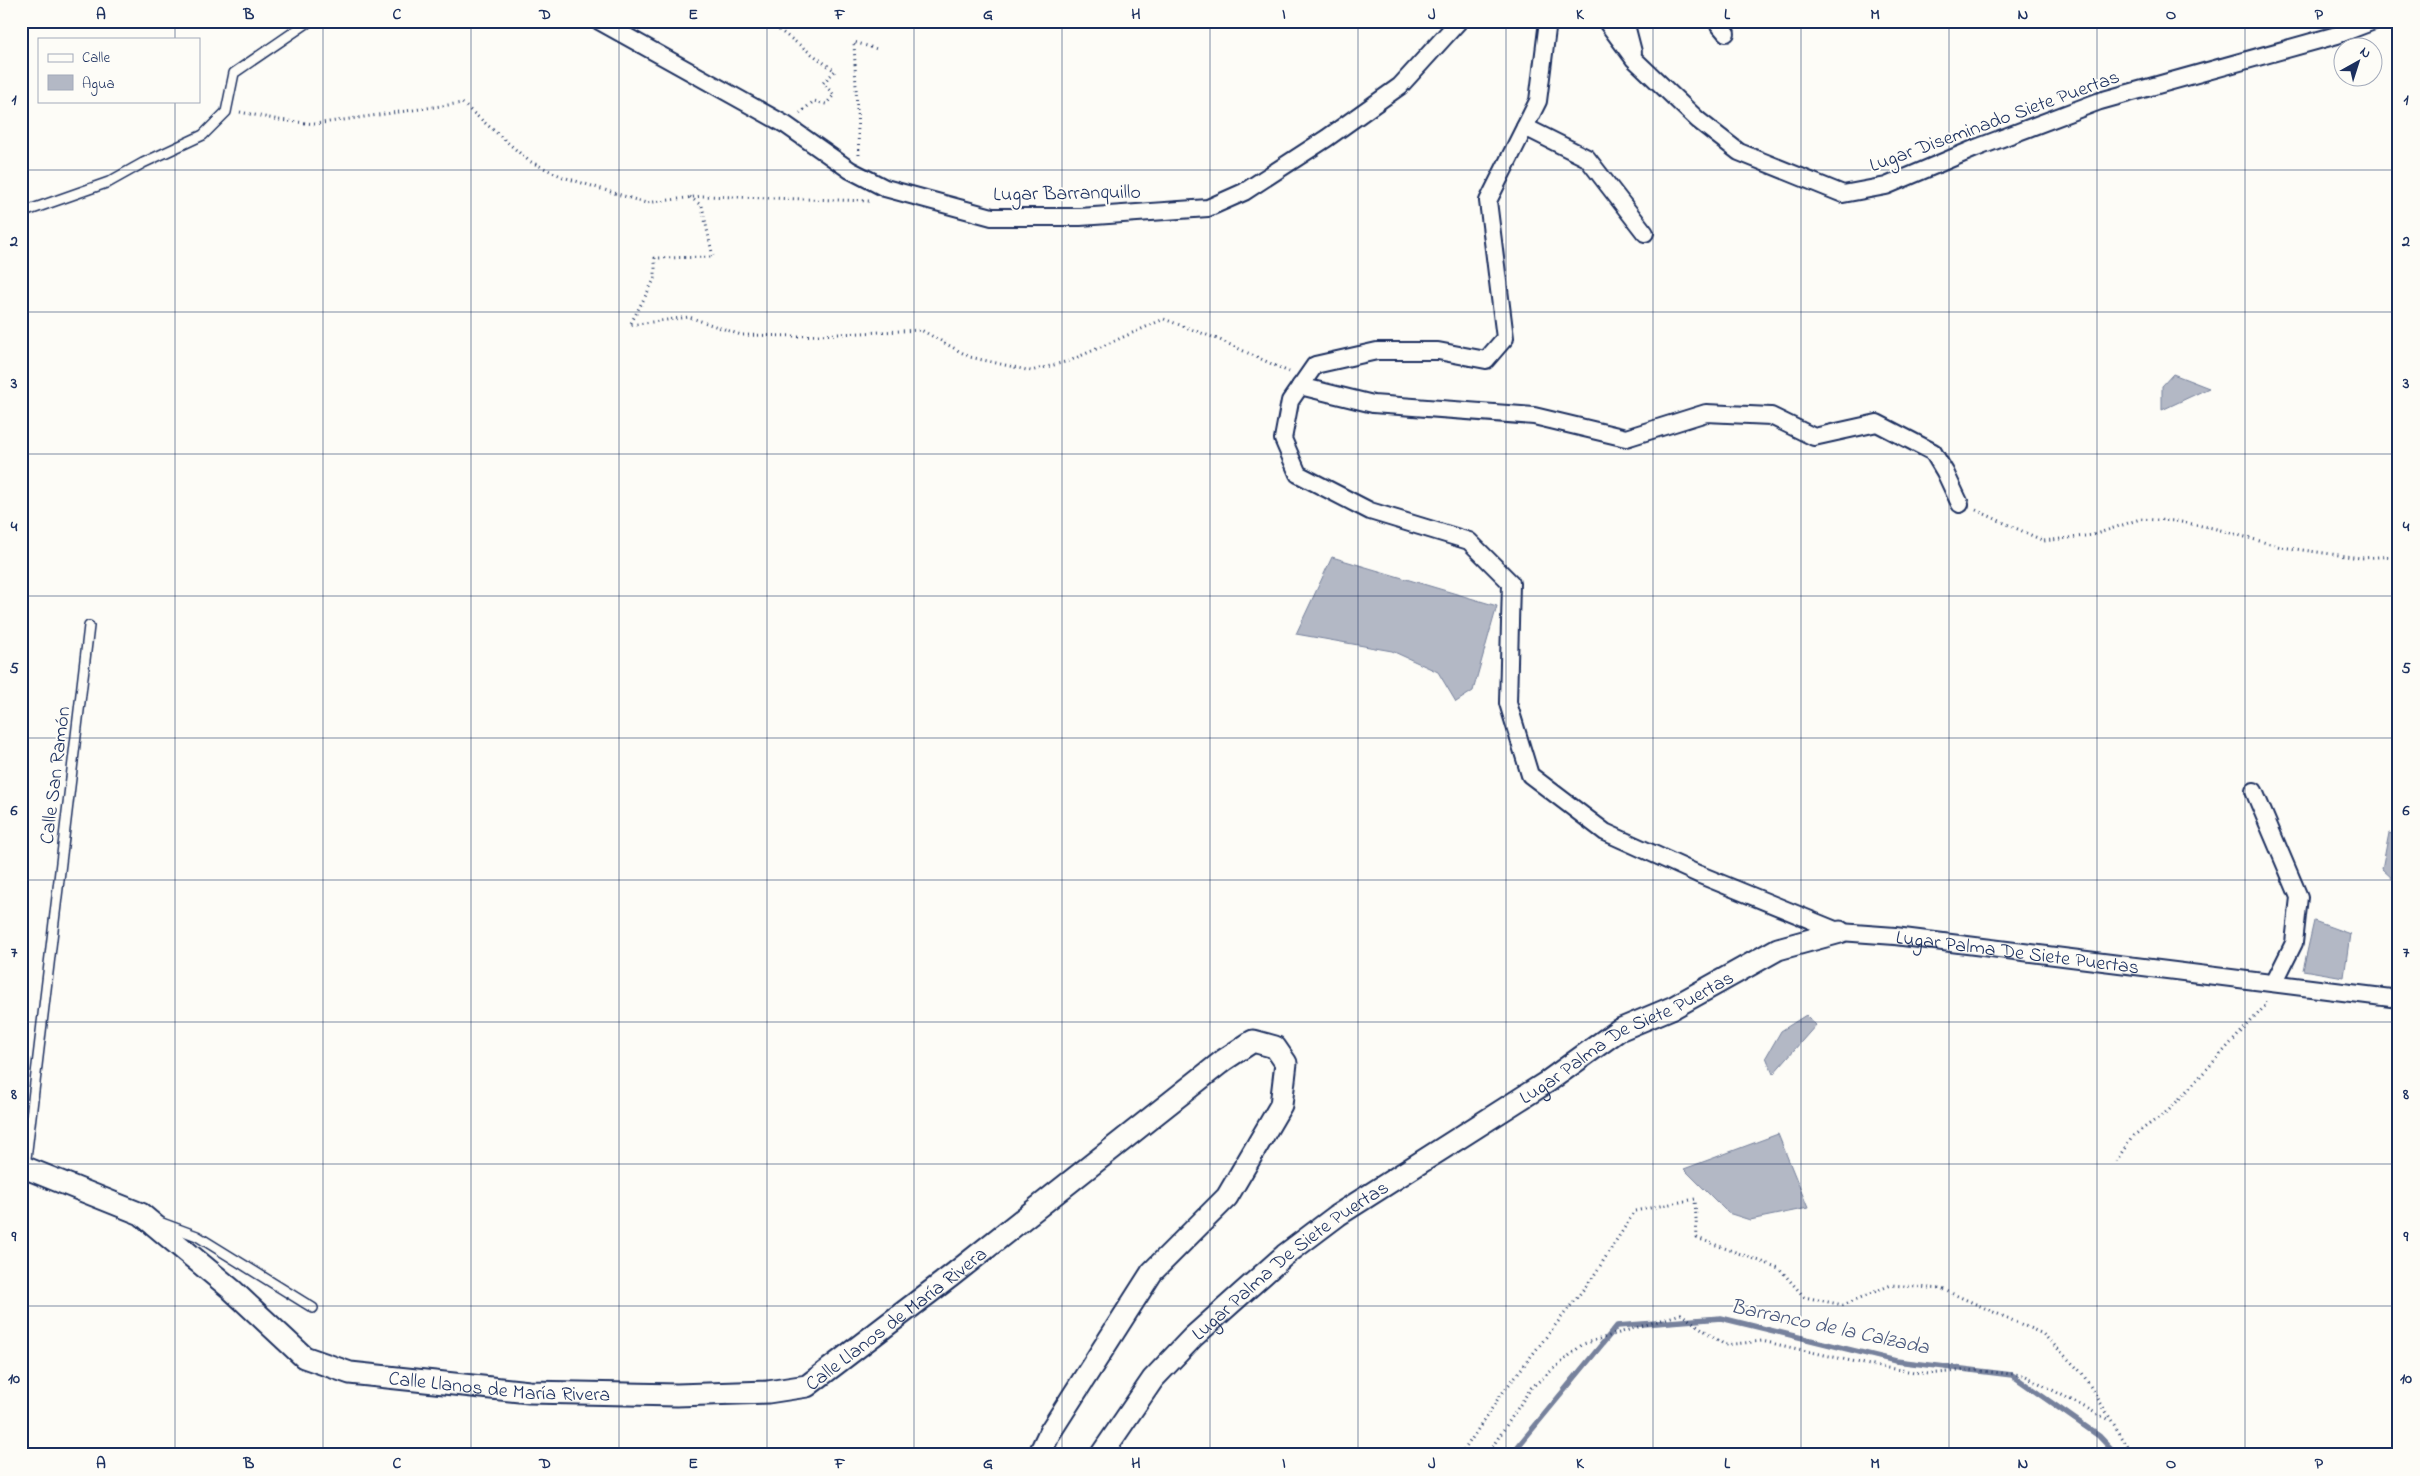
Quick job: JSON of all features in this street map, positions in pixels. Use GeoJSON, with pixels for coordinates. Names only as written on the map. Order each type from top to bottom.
{"type":"FeatureCollection","features":[{"type":"Feature","properties":{"kind":"street","name":"Lugar Barranquillo"},"geometry":{"type":"LineString","coordinates":[[599,21],[786,125],[850,170],[885,188],[992,217],[1080,217],[1208,208],[1244,192],[1327,138],[1400,86],[1459,21]]}},
{"type":"Feature","properties":{"kind":"street"},"geometry":{"type":"LineString","coordinates":[[1548,21],[1538,101],[1488,200],[1506,338],[1486,360],[1438,351],[1377,351],[1315,365],[1290,401],[1284,439],[1298,474],[1370,511],[1469,541],[1510,583],[1508,703],[1530,775],[1605,832],[1698,874],[1840,932]]}},
{"type":"Feature","properties":{"kind":"street","name":"Lugar Diseminado Siete Puertas"},"geometry":{"type":"LineString","coordinates":[[1606,21],[1634,59],[1698,120],[1739,152],[1843,194],[1886,186],[1976,148],[2100,101],[2337,35],[2374,21]]}},
{"type":"Feature","properties":{"kind":"street"},"geometry":{"type":"LineString","coordinates":[[1625,21],[1634,59]]}},
{"type":"Feature","properties":{"kind":"street"},"geometry":{"type":"LineString","coordinates":[[1525,127],[1587,158],[1645,233]]}},
{"type":"Feature","properties":{"kind":"street"},"geometry":{"type":"LineString","coordinates":[[1303,382],[1373,404],[1534,416],[1626,438],[1706,413],[1771,416],[1814,436],[1877,423],[1933,452],[1960,504]]}},
{"type":"Feature","properties":{"kind":"street"},"geometry":{"type":"LineString","coordinates":[[2254,791],[2300,897],[2294,943],[2274,982]]}},
{"type":"Feature","properties":{"kind":"street","name":"Lugar Palma De Siete Puertas"},"geometry":{"type":"LineString","coordinates":[[1101,1455],[1153,1379],[1193,1337],[1285,1255],[1338,1215],[1547,1082],[1619,1030],[1674,1006],[1778,949],[1840,932],[1895,936],[2399,999]]}},
{"type":"Feature","properties":{"kind":"street","name":"Calle Llanos de María Rivera"},"geometry":{"type":"LineString","coordinates":[[23,1166],[141,1214],[231,1289],[304,1356],[350,1373],[529,1392],[678,1396],[768,1392],[806,1386],[974,1258],[1224,1060],[1253,1041],[1276,1047],[1286,1063],[1281,1105],[1227,1197],[1152,1272],[1050,1432],[1040,1455]]}},
{"type":"Feature","properties":{"kind":"lane"},"geometry":{"type":"LineString","coordinates":[[21,213],[109,182],[143,163],[203,135],[226,112],[234,73],[310,21]]}},
{"type":"Feature","properties":{"kind":"lane","name":"Calle San Ramón"},"geometry":{"type":"LineString","coordinates":[[23,1166],[89,626]]}},
{"type":"Feature","properties":{"kind":"lane"},"geometry":{"type":"LineString","coordinates":[[141,1214],[197,1236],[313,1308]]}},
{"type":"Feature","properties":{"kind":"path"},"geometry":{"type":"LineString","coordinates":[[775,21],[771,24],[835,71],[823,83],[834,95],[830,100],[826,104],[814,101],[786,125]]}},
{"type":"Feature","properties":{"kind":"path"},"geometry":{"type":"LineString","coordinates":[[850,170],[861,153],[854,42],[877,49]]}},
{"type":"Feature","properties":{"kind":"path"},"geometry":{"type":"LineString","coordinates":[[226,112],[244,112],[279,120],[315,124],[462,103],[530,161],[564,177],[646,203],[702,196],[881,202],[885,188]]}},
{"type":"Feature","properties":{"kind":"path"},"geometry":{"type":"LineString","coordinates":[[690,197],[702,206],[713,257],[655,258],[655,278],[630,325],[689,317],[741,335],[800,336],[921,330],[970,357],[1031,371],[1069,361],[1164,319],[1189,327],[1303,382]]}},
{"type":"Feature","properties":{"kind":"path"},"geometry":{"type":"LineString","coordinates":[[1960,504],[2044,541],[2093,535],[2140,519],[2176,521],[2213,528],[2281,547],[2360,558],[2399,556]]}},
{"type":"Feature","properties":{"kind":"path"},"geometry":{"type":"LineString","coordinates":[[2116,1161],[2133,1136],[2169,1110],[2266,1006],[2274,982]]}},
{"type":"Feature","properties":{"kind":"path"},"geometry":{"type":"LineString","coordinates":[[1461,1455],[1500,1396],[1593,1277],[1635,1211],[1695,1199],[1697,1238],[1779,1268],[1804,1297],[1843,1305],[1891,1285],[1942,1290],[2043,1334],[2082,1374],[2133,1455]]}},
{"type":"Feature","properties":{"kind":"path"},"geometry":{"type":"LineString","coordinates":[[1487,1455],[1531,1388],[1583,1344],[1681,1314],[1725,1345],[1762,1341],[1874,1366],[1928,1374],[1969,1370],[2024,1375],[2110,1421]]}},
{"type":"Feature","properties":{"kind":"water"},"geometry":{"type":"Polygon","coordinates":[[[2173,374],[2209,388],[2162,410],[2162,386],[2173,374]]]}},
{"type":"Feature","properties":{"kind":"water"},"geometry":{"type":"Polygon","coordinates":[[[1332,557],[1497,606],[1473,691],[1456,702],[1438,672],[1392,651],[1296,634],[1332,557]]]}},
{"type":"Feature","properties":{"kind":"water"},"geometry":{"type":"Polygon","coordinates":[[[2389,833],[2399,836],[2399,877],[2394,880],[2382,869],[2389,833]]]}},
{"type":"Feature","properties":{"kind":"water"},"geometry":{"type":"Polygon","coordinates":[[[2314,921],[2350,934],[2344,977],[2303,970],[2314,921]]]}},
{"type":"Feature","properties":{"kind":"water"},"geometry":{"type":"Polygon","coordinates":[[[1806,1015],[1816,1025],[1773,1074],[1766,1057],[1781,1031],[1806,1015]]]}},
{"type":"Feature","properties":{"kind":"water"},"geometry":{"type":"Polygon","coordinates":[[[1778,1134],[1808,1208],[1750,1220],[1728,1213],[1684,1169],[1778,1134]]]}},
{"type":"Feature","properties":{"kind":"waterway","name":"Barranco de la Calzada"},"geometry":{"type":"LineString","coordinates":[[1511,1455],[1617,1326],[1721,1318],[1896,1361],[2012,1375],[2099,1436],[2117,1455]]}}]}
